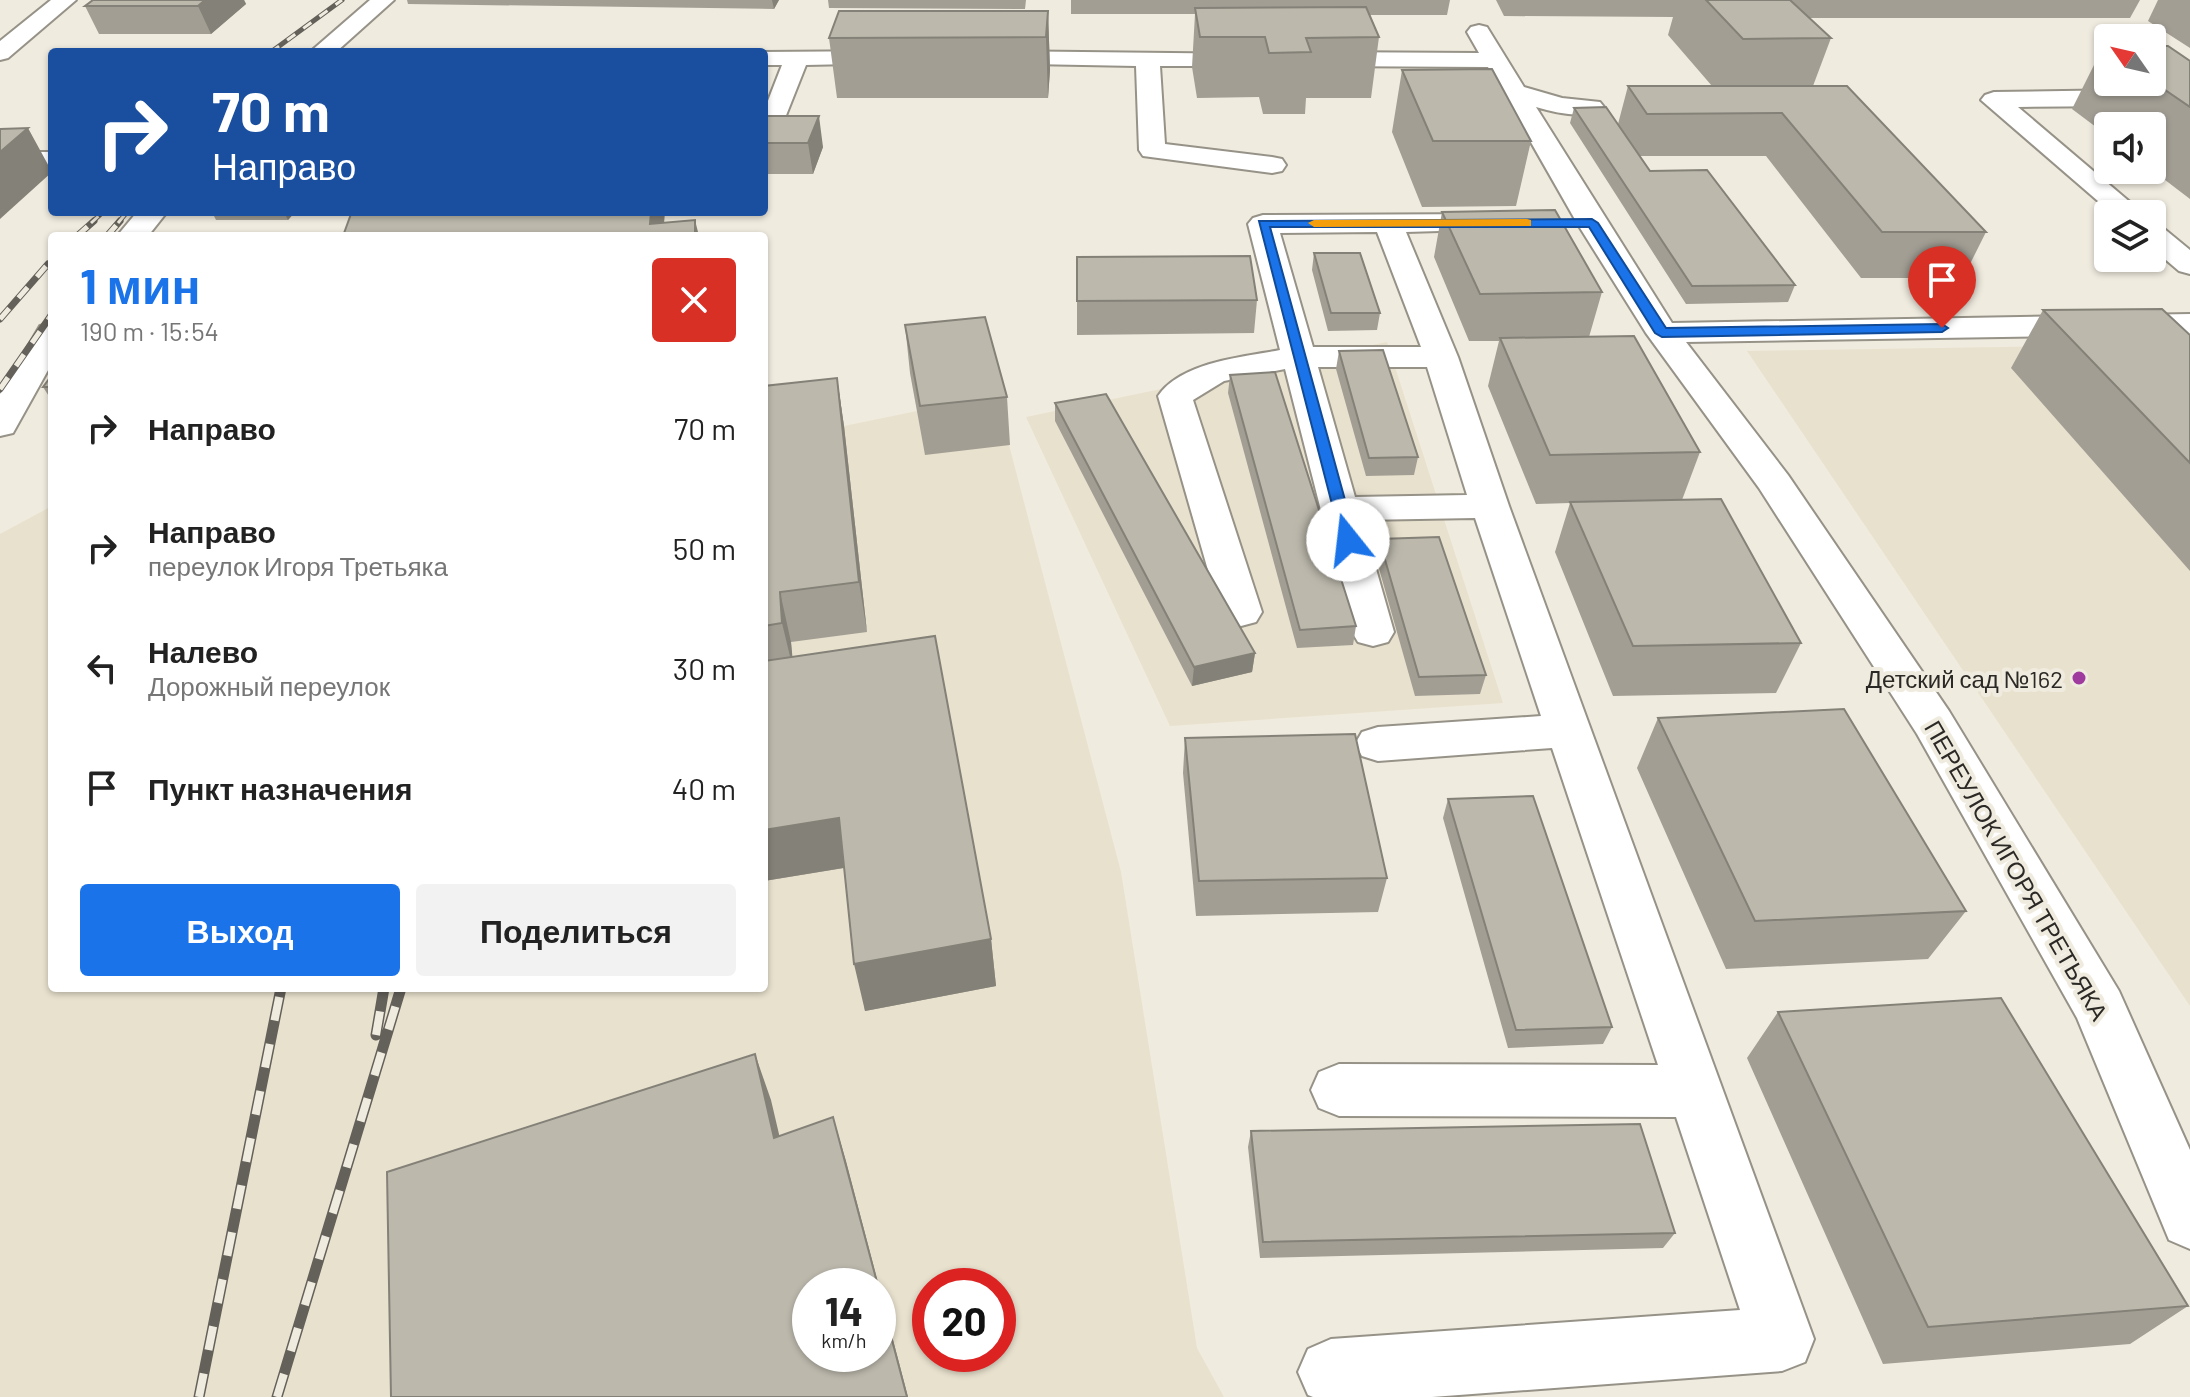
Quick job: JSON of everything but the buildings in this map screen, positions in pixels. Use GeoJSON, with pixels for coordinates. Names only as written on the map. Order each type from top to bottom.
{"type":"FeatureCollection","features":[{"type":"Feature","properties":{"kind":"street"},"geometry":{"type":"LineString","coordinates":[[0,53],[65,0]]}},
{"type":"Feature","properties":{"kind":"street"},"geometry":{"type":"LineString","coordinates":[[327,48],[383,0]]}},
{"type":"Feature","properties":{"kind":"street","name":"ПЕРЕУЛОК ИГОРЯ ТРЕТЬЯКА"},"geometry":{"type":"LineString","coordinates":[[1479,32],[1514,92],[1561,223],[1662,333],[1775,483],[1933,723],[2100,1008],[2190,1219]]}},
{"type":"Feature","properties":{"kind":"street"},"geometry":{"type":"LineString","coordinates":[[768,58],[909,58]]}},
{"type":"Feature","properties":{"kind":"street"},"geometry":{"type":"LineString","coordinates":[[774,118],[797,58]]}},
{"type":"Feature","properties":{"kind":"street"},"geometry":{"type":"LineString","coordinates":[[972,58],[1494,60]]}},
{"type":"Feature","properties":{"kind":"street"},"geometry":{"type":"LineString","coordinates":[[1148,58],[1152,150],[1272,165]]}},
{"type":"Feature","properties":{"kind":"street"},"geometry":{"type":"LineString","coordinates":[[1514,92],[1560,106],[1591,107]]}},
{"type":"Feature","properties":{"kind":"street"},"geometry":{"type":"LineString","coordinates":[[2113,200],[1994,100],[2127,98],[2190,115]]}},
{"type":"Feature","properties":{"kind":"street"},"geometry":{"type":"LineString","coordinates":[[0,160],[48,160]]}},
{"type":"Feature","properties":{"kind":"street"},"geometry":{"type":"LineString","coordinates":[[136,232],[150,216]]}},
{"type":"Feature","properties":{"kind":"street"},"geometry":{"type":"LineString","coordinates":[[1331,1372],[1782,1339],[1490,506],[1441,357],[1388,223]]}},
{"type":"Feature","properties":{"kind":"street"},"geometry":{"type":"LineString","coordinates":[[1373,632],[1263,224],[1561,223]]}},
{"type":"Feature","properties":{"kind":"street"},"geometry":{"type":"LineString","coordinates":[[2166,245],[2190,265]]}},
{"type":"Feature","properties":{"kind":"street"},"geometry":{"type":"LineString","coordinates":[[1662,333],[2190,324]]}},
{"type":"Feature","properties":{"kind":"street"},"geometry":{"type":"LineString","coordinates":[[0,425],[48,340]]}},
{"type":"Feature","properties":{"kind":"street"},"geometry":{"type":"LineString","coordinates":[[1241,612],[1175,396],[1214,373],[1297,357],[1441,357]]}},
{"type":"Feature","properties":{"kind":"street"},"geometry":{"type":"LineString","coordinates":[[1339,509],[1490,506]]}},
{"type":"Feature","properties":{"kind":"street"},"geometry":{"type":"LineString","coordinates":[[1378,744],[1570,730]]}},
{"type":"Feature","properties":{"kind":"street"},"geometry":{"type":"LineString","coordinates":[[1339,1090],[1696,1091]]}},
{"type":"Feature","properties":{"kind":"shaded area"},"geometry":{"type":"Polygon","coordinates":[[[1387,342],[1503,703],[1170,726],[1026,417],[1387,342]]]}},
{"type":"Feature","properties":{"kind":"shaded area","name":"Детский сад №162"},"geometry":{"type":"Polygon","coordinates":[[[2190,344],[2190,1006],[1747,351],[2190,344]]]}},
{"type":"Feature","properties":{"kind":"shaded area"},"geometry":{"type":"Polygon","coordinates":[[[988,365],[1121,872],[1197,1348],[1224,1397],[0,1397],[0,534],[48,508],[48,992],[768,992],[768,419],[844,426],[917,411],[910,373],[988,365]]]}},
{"type":"Feature","properties":{"kind":"railway"},"geometry":{"type":"LineString","coordinates":[[276,48],[342,0]]}},
{"type":"Feature","properties":{"kind":"railway"},"geometry":{"type":"LineString","coordinates":[[91,223],[99,216]]}},
{"type":"Feature","properties":{"kind":"railway"},"geometry":{"type":"LineString","coordinates":[[118,223],[124,216]]}},
{"type":"Feature","properties":{"kind":"railway"},"geometry":{"type":"LineString","coordinates":[[82,232],[94,221]]}},
{"type":"Feature","properties":{"kind":"railway"},"geometry":{"type":"LineString","coordinates":[[110,232],[120,221]]}},
{"type":"Feature","properties":{"kind":"railway"},"geometry":{"type":"LineString","coordinates":[[0,319],[48,264]]}},
{"type":"Feature","properties":{"kind":"railway"},"geometry":{"type":"LineString","coordinates":[[0,389],[48,320]]}},
{"type":"Feature","properties":{"kind":"railway"},"geometry":{"type":"LineString","coordinates":[[199,1397],[280,992]]}},
{"type":"Feature","properties":{"kind":"railway"},"geometry":{"type":"LineString","coordinates":[[376,1035],[383,992]]}},
{"type":"Feature","properties":{"kind":"railway"},"geometry":{"type":"LineString","coordinates":[[277,1397],[400,992]]}},
{"type":"Feature","properties":{"kind":"slow traffic"},"geometry":{"type":"LineString","coordinates":[[1314,223],[1527,223]]}},
{"type":"Feature","properties":{"kind":"place","name":"Детский сад №162"},"geometry":{"type":"Point","coordinates":[2079,678]}},
{"type":"Feature","properties":{"kind":"route"},"geometry":{"type":"LineString","coordinates":[[1348,540],[1263,224],[1592,223],[1662,333],[1942,328]]}}]}
